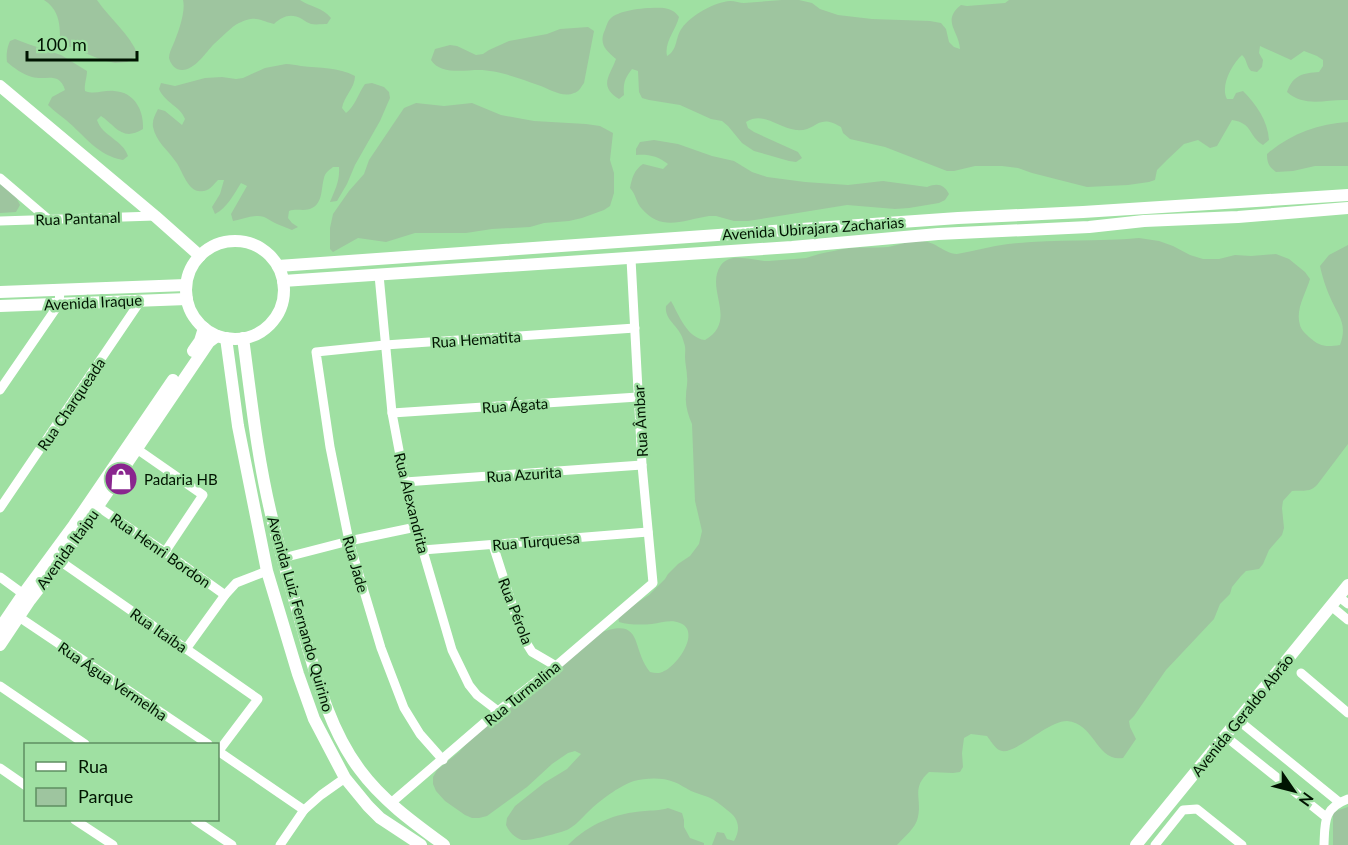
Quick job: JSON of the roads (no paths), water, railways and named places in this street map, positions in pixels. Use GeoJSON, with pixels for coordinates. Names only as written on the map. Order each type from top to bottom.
{"type":"FeatureCollection","features":[{"type":"Feature","properties":{"kind":"main road"},"geometry":{"type":"LineString","coordinates":[[0,86],[200,256]]}},
{"type":"Feature","properties":{"kind":"main road","name":"Avenida Ubirajara Zacharias"},"geometry":{"type":"LineString","coordinates":[[278,266],[958,218],[1083,213],[1348,195]]}},
{"type":"Feature","properties":{"kind":"main road","name":"Avenida Ubirajara Zacharias"},"geometry":{"type":"LineString","coordinates":[[283,281],[631,259],[938,234],[1089,227],[1144,221],[1238,217],[1348,208]]}},
{"type":"Feature","properties":{"kind":"main road"},"geometry":{"type":"LineString","coordinates":[[228,241],[249,243],[268,253],[278,266],[284,294],[275,318],[266,328],[243,339],[222,337],[204,328],[193,316],[186,299],[188,274],[193,264],[208,249],[228,241]]}},
{"type":"Feature","properties":{"kind":"main road","name":"Avenida Iraque"},"geometry":{"type":"LineString","coordinates":[[0,292],[186,285]]}},
{"type":"Feature","properties":{"kind":"main road","name":"Avenida Iraque"},"geometry":{"type":"LineString","coordinates":[[0,306],[186,299]]}},
{"type":"Feature","properties":{"kind":"main road","name":"Avenida Itaipu"},"geometry":{"type":"LineString","coordinates":[[0,645],[15,614],[133,446],[200,340],[204,328]]}},
{"type":"Feature","properties":{"kind":"main road","name":"Avenida Luiz Fernando Quirino"},"geometry":{"type":"LineString","coordinates":[[222,337],[267,571],[298,674],[314,718],[345,778],[368,806],[380,818],[421,845]]}},
{"type":"Feature","properties":{"kind":"main road","name":"Avenida Itaipu"},"geometry":{"type":"LineString","coordinates":[[133,446],[208,342],[222,337]]}},
{"type":"Feature","properties":{"kind":"main road","name":"Avenida Luiz Fernando Quirino"},"geometry":{"type":"LineString","coordinates":[[243,339],[270,507],[316,677],[338,735],[359,769],[380,794],[444,845]]}},
{"type":"Feature","properties":{"kind":"main road","name":"Avenida Itaipu"},"geometry":{"type":"LineString","coordinates":[[27,596],[60,561],[94,504]]}},
{"type":"Feature","properties":{"kind":"main road"},"geometry":{"type":"LineString","coordinates":[[254,509],[264,505],[270,507]]}},
{"type":"Feature","properties":{"kind":"main road","name":"Avenida Geraldo Abrão"},"geometry":{"type":"LineString","coordinates":[[1136,845],[1238,720],[1339,602],[1348,585]]}},
{"type":"Feature","properties":{"kind":"main road","name":"Avenida Itaipu"},"geometry":{"type":"LineString","coordinates":[[0,628],[15,614]]}},
{"type":"Feature","properties":{"kind":"main road"},"geometry":{"type":"LineString","coordinates":[[280,616],[288,623],[292,623],[299,617]]}},
{"type":"Feature","properties":{"kind":"street"},"geometry":{"type":"LineString","coordinates":[[0,178],[48,219]]}},
{"type":"Feature","properties":{"kind":"street","name":"Rua Pantanal"},"geometry":{"type":"LineString","coordinates":[[0,221],[155,216]]}},
{"type":"Feature","properties":{"kind":"street","name":"Rua Âmbar"},"geometry":{"type":"LineString","coordinates":[[631,259],[642,465],[653,583]]}},
{"type":"Feature","properties":{"kind":"street","name":"Rua Alexandrita"},"geometry":{"type":"LineString","coordinates":[[379,275],[392,413],[416,527],[452,650],[460,668],[477,695],[498,711]]}},
{"type":"Feature","properties":{"kind":"street"},"geometry":{"type":"LineString","coordinates":[[0,390],[58,304],[60,290]]}},
{"type":"Feature","properties":{"kind":"street","name":"Rua Charqueada"},"geometry":{"type":"LineString","coordinates":[[0,508],[141,300]]}},
{"type":"Feature","properties":{"kind":"street","name":"Rua Hematita"},"geometry":{"type":"LineString","coordinates":[[316,352],[385,345],[635,328]]}},
{"type":"Feature","properties":{"kind":"street","name":"Rua Jade"},"geometry":{"type":"LineString","coordinates":[[316,352],[330,447],[349,541],[381,648],[404,708],[420,734],[443,760]]}},
{"type":"Feature","properties":{"kind":"street"},"geometry":{"type":"LineString","coordinates":[[0,373],[12,373]]}},
{"type":"Feature","properties":{"kind":"street","name":"Rua Ágata"},"geometry":{"type":"LineString","coordinates":[[392,413],[638,397]]}},
{"type":"Feature","properties":{"kind":"street"},"geometry":{"type":"LineString","coordinates":[[133,446],[203,495],[165,552]]}},
{"type":"Feature","properties":{"kind":"street","name":"Rua Azurita"},"geometry":{"type":"LineString","coordinates":[[405,482],[642,465]]}},
{"type":"Feature","properties":{"kind":"street","name":"Rua Henri Bordon"},"geometry":{"type":"LineString","coordinates":[[94,504],[225,595]]}},
{"type":"Feature","properties":{"kind":"street"},"geometry":{"type":"LineString","coordinates":[[283,558],[416,527]]}},
{"type":"Feature","properties":{"kind":"street","name":"Rua Turquesa"},"geometry":{"type":"LineString","coordinates":[[423,550],[648,532]]}},
{"type":"Feature","properties":{"kind":"street","name":"Rua Pérola"},"geometry":{"type":"LineString","coordinates":[[493,545],[527,644],[532,652],[556,666]]}},
{"type":"Feature","properties":{"kind":"street","name":"Rua Itaíba"},"geometry":{"type":"LineString","coordinates":[[60,561],[258,699],[219,750]]}},
{"type":"Feature","properties":{"kind":"street"},"geometry":{"type":"LineString","coordinates":[[186,649],[236,583],[267,571]]}},
{"type":"Feature","properties":{"kind":"street"},"geometry":{"type":"LineString","coordinates":[[0,577],[27,596]]}},
{"type":"Feature","properties":{"kind":"street","name":"Rua Turmalina"},"geometry":{"type":"LineString","coordinates":[[391,803],[653,583]]}},
{"type":"Feature","properties":{"kind":"street"},"geometry":{"type":"LineString","coordinates":[[1339,602],[1348,620]]}},
{"type":"Feature","properties":{"kind":"street","name":"Rua Água Vermelha"},"geometry":{"type":"LineString","coordinates":[[15,614],[207,743]]}},
{"type":"Feature","properties":{"kind":"street"},"geometry":{"type":"LineString","coordinates":[[1300,673],[1348,713]]}},
{"type":"Feature","properties":{"kind":"street"},"geometry":{"type":"LineString","coordinates":[[0,686],[84,743]]}},
{"type":"Feature","properties":{"kind":"street"},"geometry":{"type":"LineString","coordinates":[[1238,720],[1343,800],[1332,807],[1326,817],[1324,845]]}},
{"type":"Feature","properties":{"kind":"street"},"geometry":{"type":"LineString","coordinates":[[1225,736],[1326,817]]}},
{"type":"Feature","properties":{"kind":"street"},"geometry":{"type":"LineString","coordinates":[[1261,765],[1274,749]]}},
{"type":"Feature","properties":{"kind":"street"},"geometry":{"type":"LineString","coordinates":[[219,752],[304,810]]}},
{"type":"Feature","properties":{"kind":"street"},"geometry":{"type":"LineString","coordinates":[[0,768],[24,785]]}},
{"type":"Feature","properties":{"kind":"street"},"geometry":{"type":"LineString","coordinates":[[280,845],[304,810],[345,778]]}},
{"type":"Feature","properties":{"kind":"street"},"geometry":{"type":"LineString","coordinates":[[1155,845],[1183,810],[1197,809],[1242,845]]}},
{"type":"Feature","properties":{"kind":"street"},"geometry":{"type":"LineString","coordinates":[[78,821],[113,845]]}},
{"type":"Feature","properties":{"kind":"street"},"geometry":{"type":"LineString","coordinates":[[198,821],[232,845]]}},
{"type":"Feature","properties":{"kind":"place","name":"Padaria HB"},"geometry":{"type":"Point","coordinates":[121,479]}}]}
